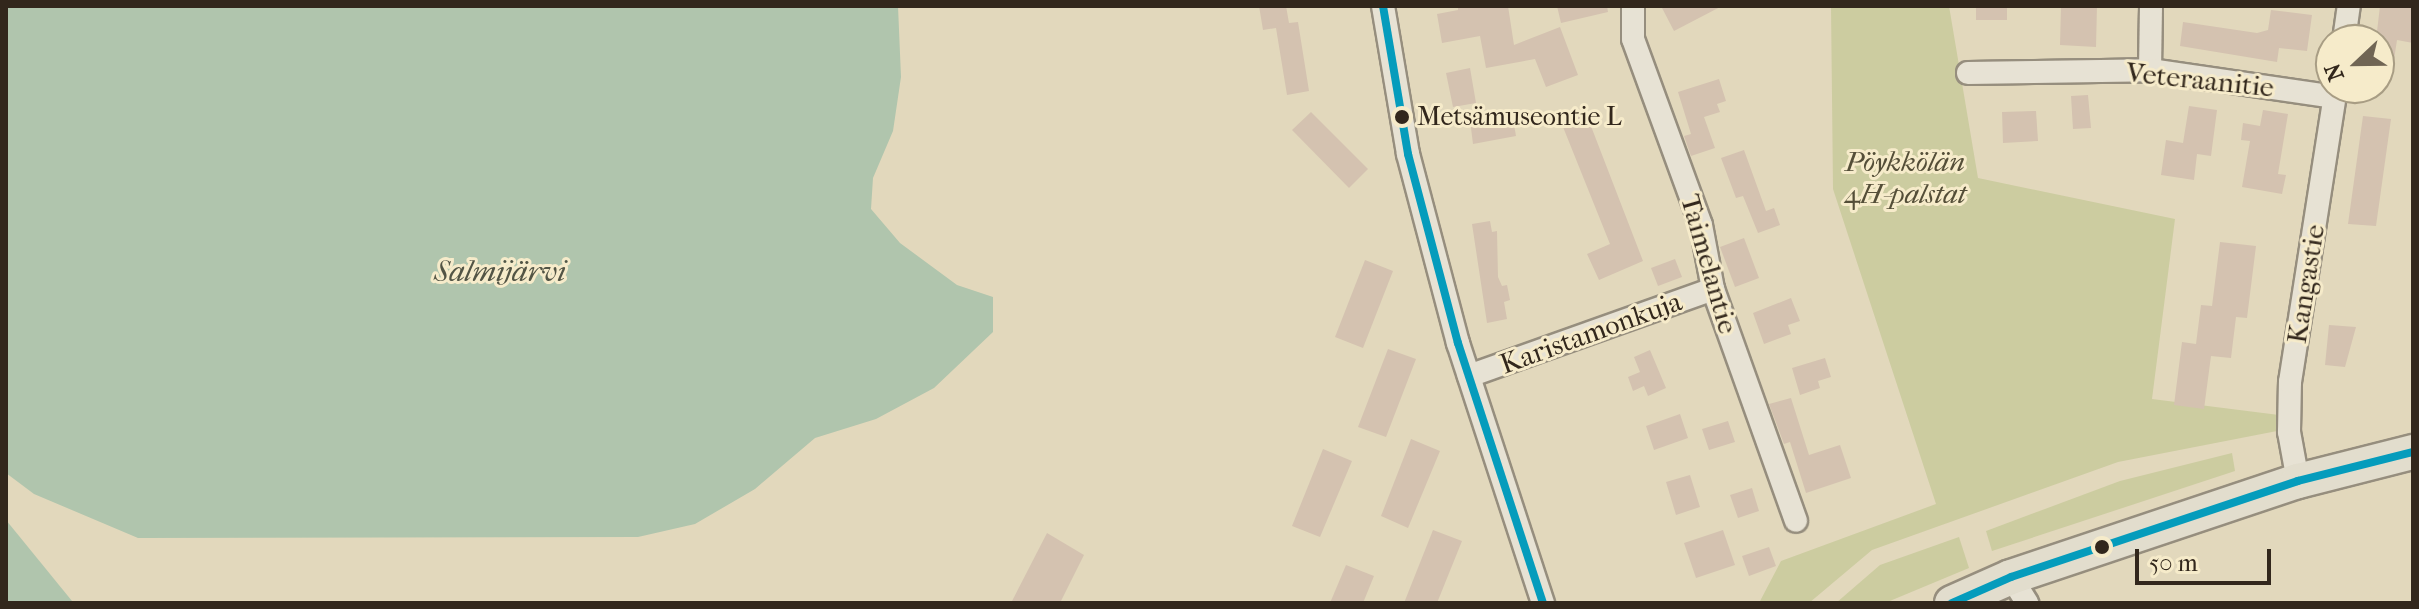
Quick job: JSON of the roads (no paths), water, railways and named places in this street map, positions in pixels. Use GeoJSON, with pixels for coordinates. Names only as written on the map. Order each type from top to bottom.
{"type":"FeatureCollection","features":[{"type":"Feature","properties":{"kind":"main road"},"geometry":{"type":"LineString","coordinates":[[1952,603],[2019,590],[2298,481],[2413,452]]}},
{"type":"Feature","properties":{"kind":"street"},"geometry":{"type":"LineString","coordinates":[[1383,6],[1408,154],[1469,376],[1543,603]]}},
{"type":"Feature","properties":{"kind":"street","name":"Taimelantie"},"geometry":{"type":"LineString","coordinates":[[1633,6],[1633,39],[1701,225],[1713,289],[1796,521]]}},
{"type":"Feature","properties":{"kind":"street"},"geometry":{"type":"LineString","coordinates":[[2150,70],[2151,6]]}},
{"type":"Feature","properties":{"kind":"street","name":"Veteraanitie"},"geometry":{"type":"LineString","coordinates":[[1968,73],[2150,70],[2315,90]]}},
{"type":"Feature","properties":{"kind":"street","name":"Kangastie"},"geometry":{"type":"LineString","coordinates":[[2298,481],[2289,432],[2290,382],[2334,104]]}},
{"type":"Feature","properties":{"kind":"street","name":"Karistamonkuja"},"geometry":{"type":"LineString","coordinates":[[1469,376],[1713,289]]}},
{"type":"Feature","properties":{"kind":"water","name":"Salmijärvi"},"geometry":{"type":"Polygon","coordinates":[[[6,6],[898,6],[901,77],[893,131],[873,178],[871,209],[900,243],[957,285],[993,297],[993,332],[934,388],[876,419],[815,438],[755,489],[695,524],[638,537],[138,538],[34,494],[6,473],[6,6]]]}},
{"type":"Feature","properties":{"kind":"water"},"geometry":{"type":"Polygon","coordinates":[[[6,520],[72,601],[73,603],[6,603],[6,520]]]}},
{"type":"Feature","properties":{"kind":"place","name":"Metsämuseontie L"},"geometry":{"type":"Point","coordinates":[1402,117]}},
{"type":"Feature","properties":{"kind":"park label","name":"Pöykkölän 4H-palstat"},"geometry":{"type":"Point","coordinates":[1905,178]}}]}
